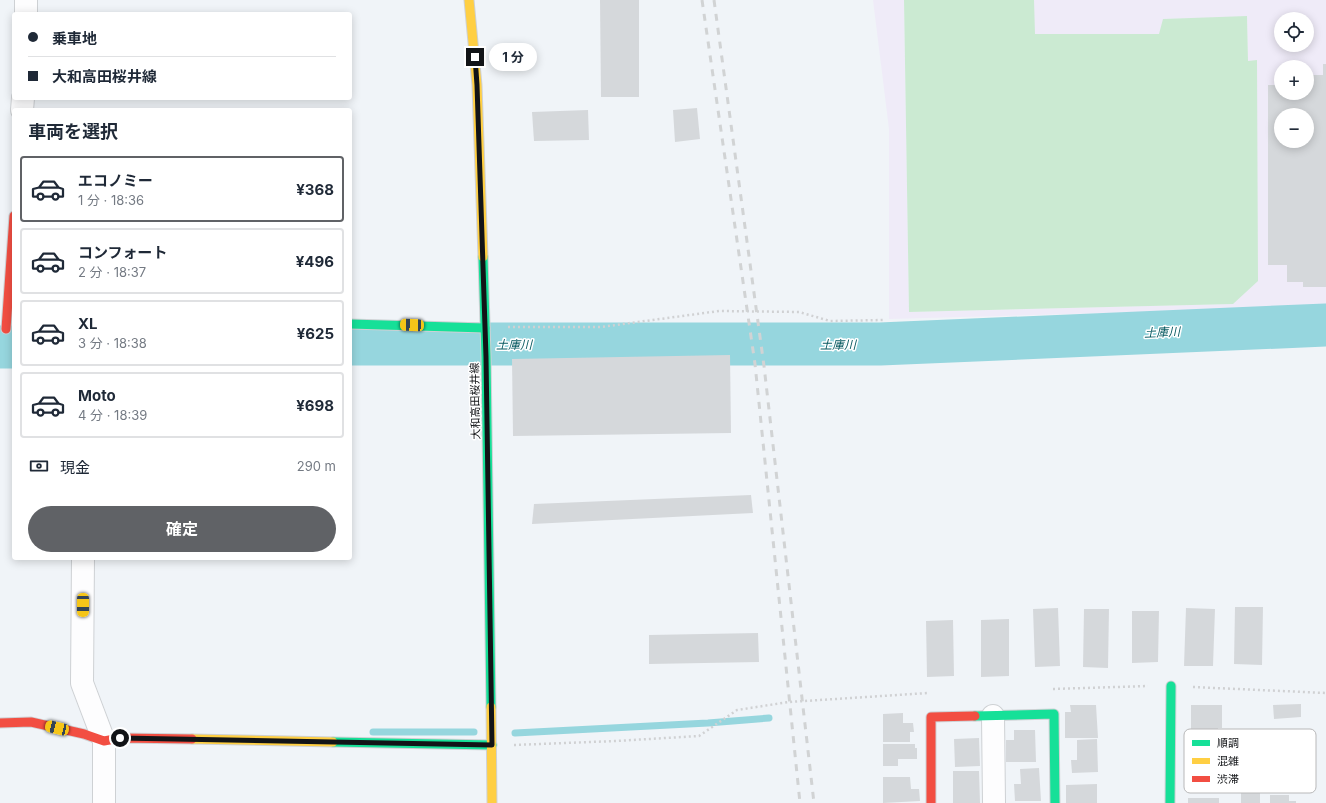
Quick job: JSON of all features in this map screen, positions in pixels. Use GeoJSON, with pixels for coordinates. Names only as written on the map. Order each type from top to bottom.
{"type":"FeatureCollection","features":[{"type":"Feature","properties":{"kind":"street"},"geometry":{"type":"LineString","coordinates":[[26,0],[26,12]]}},
{"type":"Feature","properties":{"kind":"street","name":"大和高田桜井線"},"geometry":{"type":"LineString","coordinates":[[469,0],[477,85],[486,357],[492,803]]}},
{"type":"Feature","properties":{"kind":"street"},"geometry":{"type":"LineString","coordinates":[[7,329],[12,248]]}},
{"type":"Feature","properties":{"kind":"street"},"geometry":{"type":"LineString","coordinates":[[352,324],[485,330]]}},
{"type":"Feature","properties":{"kind":"street"},"geometry":{"type":"LineString","coordinates":[[83,560],[82,683],[104,741],[104,803]]}},
{"type":"Feature","properties":{"kind":"street"},"geometry":{"type":"LineString","coordinates":[[1170,803],[1171,686]]}},
{"type":"Feature","properties":{"kind":"street"},"geometry":{"type":"LineString","coordinates":[[931,803],[931,717],[1054,714],[1055,803]]}},
{"type":"Feature","properties":{"kind":"street"},"geometry":{"type":"LineString","coordinates":[[993,716],[994,803]]}},
{"type":"Feature","properties":{"kind":"street"},"geometry":{"type":"LineString","coordinates":[[0,723],[31,722],[84,734],[104,741],[120,738],[492,745]]}},
{"type":"Feature","properties":{"kind":"path"},"geometry":{"type":"LineString","coordinates":[[485,330],[601,327],[719,311],[799,312],[830,321],[884,320]]}},
{"type":"Feature","properties":{"kind":"path"},"geometry":{"type":"LineString","coordinates":[[1046,689],[1171,686],[1326,694]]}},
{"type":"Feature","properties":{"kind":"path"},"geometry":{"type":"LineString","coordinates":[[492,745],[616,741],[699,736],[737,710],[789,702],[929,693]]}},
{"type":"Feature","properties":{"kind":"shaded area"},"geometry":{"type":"Polygon","coordinates":[[[873,0],[904,0],[909,312],[1233,304],[1257,61],[1248,61],[1247,17],[1164,19],[1160,34],[1034,34],[1034,0],[1326,0],[1326,64],[1323,75],[1314,75],[1314,60],[1274,60],[1274,86],[1268,86],[1268,265],[1287,265],[1287,282],[1303,282],[1303,287],[1326,287],[1326,307],[889,319],[889,129],[873,0]]]}},
{"type":"Feature","properties":{"kind":"green space"},"geometry":{"type":"Polygon","coordinates":[[[904,0],[1034,0],[1035,34],[1159,34],[1163,19],[1247,16],[1248,61],[1257,60],[1258,281],[1233,304],[909,312],[904,0]]]}},
{"type":"Feature","properties":{"kind":"building"},"geometry":{"type":"Polygon","coordinates":[[[600,0],[639,0],[639,97],[601,97],[600,0]]]}},
{"type":"Feature","properties":{"kind":"building"},"geometry":{"type":"Polygon","coordinates":[[[1323,64],[1326,64],[1326,287],[1303,287],[1303,282],[1287,282],[1287,265],[1268,265],[1268,85],[1274,85],[1274,100],[1314,100],[1314,75],[1323,75],[1323,64]]]}},
{"type":"Feature","properties":{"kind":"building"},"geometry":{"type":"Polygon","coordinates":[[[697,108],[700,139],[675,142],[673,110],[697,108]]]}},
{"type":"Feature","properties":{"kind":"building"},"geometry":{"type":"Polygon","coordinates":[[[588,110],[589,140],[534,141],[532,112],[588,110]]]}},
{"type":"Feature","properties":{"kind":"building"},"geometry":{"type":"Polygon","coordinates":[[[730,355],[731,433],[513,436],[512,359],[730,355]]]}},
{"type":"Feature","properties":{"kind":"building"},"geometry":{"type":"Polygon","coordinates":[[[751,495],[753,513],[532,524],[534,504],[751,495]]]}},
{"type":"Feature","properties":{"kind":"building"},"geometry":{"type":"Polygon","coordinates":[[[1235,607],[1263,607],[1262,665],[1234,664],[1235,607]]]}},
{"type":"Feature","properties":{"kind":"building"},"geometry":{"type":"Polygon","coordinates":[[[1058,608],[1060,666],[1035,667],[1033,609],[1058,608]]]}},
{"type":"Feature","properties":{"kind":"building"},"geometry":{"type":"Polygon","coordinates":[[[1186,608],[1215,609],[1213,666],[1184,666],[1186,608]]]}},
{"type":"Feature","properties":{"kind":"building"},"geometry":{"type":"Polygon","coordinates":[[[1084,609],[1109,609],[1108,668],[1083,667],[1084,609]]]}},
{"type":"Feature","properties":{"kind":"building"},"geometry":{"type":"Polygon","coordinates":[[[1132,611],[1159,611],[1158,662],[1132,663],[1132,611]]]}},
{"type":"Feature","properties":{"kind":"building"},"geometry":{"type":"Polygon","coordinates":[[[1009,619],[1009,676],[981,677],[981,620],[1009,619]]]}},
{"type":"Feature","properties":{"kind":"building"},"geometry":{"type":"Polygon","coordinates":[[[953,620],[954,676],[927,677],[926,621],[953,620]]]}},
{"type":"Feature","properties":{"kind":"building"},"geometry":{"type":"Polygon","coordinates":[[[758,633],[759,662],[649,664],[649,635],[758,633]]]}},
{"type":"Feature","properties":{"kind":"building"},"geometry":{"type":"Polygon","coordinates":[[[1301,704],[1301,717],[1274,719],[1273,705],[1301,704]]]}},
{"type":"Feature","properties":{"kind":"building"},"geometry":{"type":"Polygon","coordinates":[[[1070,705],[1096,705],[1098,738],[1065,738],[1065,712],[1071,712],[1070,705]]]}},
{"type":"Feature","properties":{"kind":"building"},"geometry":{"type":"Polygon","coordinates":[[[1191,705],[1222,705],[1222,728],[1191,729],[1191,705]]]}},
{"type":"Feature","properties":{"kind":"building"},"geometry":{"type":"Polygon","coordinates":[[[903,713],[903,723],[913,723],[914,732],[910,732],[910,742],[883,742],[883,714],[903,713]]]}},
{"type":"Feature","properties":{"kind":"building"},"geometry":{"type":"Polygon","coordinates":[[[1014,730],[1035,730],[1036,762],[1006,762],[1006,740],[1014,740],[1014,730]]]}},
{"type":"Feature","properties":{"kind":"building"},"geometry":{"type":"Polygon","coordinates":[[[979,738],[980,766],[955,767],[954,739],[979,738]]]}},
{"type":"Feature","properties":{"kind":"building"},"geometry":{"type":"Polygon","coordinates":[[[1097,739],[1098,772],[1072,773],[1071,760],[1077,760],[1077,740],[1097,739]]]}},
{"type":"Feature","properties":{"kind":"building"},"geometry":{"type":"Polygon","coordinates":[[[883,744],[915,744],[915,748],[917,748],[917,759],[898,759],[898,766],[883,766],[883,744]]]}},
{"type":"Feature","properties":{"kind":"building"},"geometry":{"type":"Polygon","coordinates":[[[1039,768],[1041,801],[1015,801],[1014,784],[1021,784],[1020,769],[1039,768]]]}},
{"type":"Feature","properties":{"kind":"building"},"geometry":{"type":"Polygon","coordinates":[[[953,771],[979,771],[980,803],[953,803],[953,771]]]}},
{"type":"Feature","properties":{"kind":"building"},"geometry":{"type":"Polygon","coordinates":[[[883,777],[910,777],[911,789],[919,789],[920,801],[883,803],[883,777]]]}},
{"type":"Feature","properties":{"kind":"building"},"geometry":{"type":"Polygon","coordinates":[[[1097,784],[1097,803],[1066,803],[1066,785],[1097,784]]]}},
{"type":"Feature","properties":{"kind":"building"},"geometry":{"type":"Polygon","coordinates":[[[1241,793],[1260,793],[1260,803],[1241,803],[1241,793]]]}},
{"type":"Feature","properties":{"kind":"building"},"geometry":{"type":"Polygon","coordinates":[[[1270,795],[1289,795],[1289,801],[1296,801],[1296,803],[1270,803],[1270,795]]]}},
{"type":"Feature","properties":{"kind":"building"},"geometry":{"type":"Polygon","coordinates":[[[1188,798],[1219,798],[1219,803],[1188,803],[1188,798]]]}},
{"type":"Feature","properties":{"kind":"waterway","name":"土庫川"},"geometry":{"type":"LineString","coordinates":[[352,344],[880,344],[1326,325]]}},
{"type":"Feature","properties":{"kind":"waterway","name":"土庫川"},"geometry":{"type":"LineString","coordinates":[[0,347],[12,347]]}},
{"type":"Feature","properties":{"kind":"waterway"},"geometry":{"type":"LineString","coordinates":[[515,733],[708,723],[769,718]]}},
{"type":"Feature","properties":{"kind":"waterway"},"geometry":{"type":"LineString","coordinates":[[373,732],[474,732]]}},
{"type":"Feature","properties":{"kind":"railway"},"geometry":{"type":"LineString","coordinates":[[702,0],[755,364],[800,803]]}},
{"type":"Feature","properties":{"kind":"railway"},"geometry":{"type":"LineString","coordinates":[[714,0],[764,366],[814,803]]}},
{"type":"Feature","properties":{"kind":"traffic: fast"},"geometry":{"type":"LineString","coordinates":[[483,257],[486,357],[491,707]]}},
{"type":"Feature","properties":{"kind":"traffic: fast"},"geometry":{"type":"LineString","coordinates":[[352,324],[485,328]]}},
{"type":"Feature","properties":{"kind":"traffic: fast"},"geometry":{"type":"LineString","coordinates":[[1170,803],[1171,686]]}},
{"type":"Feature","properties":{"kind":"traffic: fast"},"geometry":{"type":"LineString","coordinates":[[975,716],[1054,714],[1055,803]]}},
{"type":"Feature","properties":{"kind":"traffic: fast"},"geometry":{"type":"LineString","coordinates":[[333,742],[492,745]]}},
{"type":"Feature","properties":{"kind":"traffic: slow"},"geometry":{"type":"LineString","coordinates":[[469,0],[477,85],[483,257]]}},
{"type":"Feature","properties":{"kind":"traffic: slow"},"geometry":{"type":"LineString","coordinates":[[491,707],[492,803]]}},
{"type":"Feature","properties":{"kind":"traffic: slow"},"geometry":{"type":"LineString","coordinates":[[192,739],[333,742]]}},
{"type":"Feature","properties":{"kind":"traffic: jam"},"geometry":{"type":"LineString","coordinates":[[6,329],[12,244]]}},
{"type":"Feature","properties":{"kind":"traffic: jam"},"geometry":{"type":"LineString","coordinates":[[931,803],[931,717],[975,716]]}},
{"type":"Feature","properties":{"kind":"traffic: jam"},"geometry":{"type":"LineString","coordinates":[[0,723],[31,722],[84,734],[104,741],[120,738],[192,739]]}},
{"type":"Feature","properties":{"kind":"route"},"geometry":{"type":"LineString","coordinates":[[120,738],[492,745],[486,357],[475,57]]}}]}
